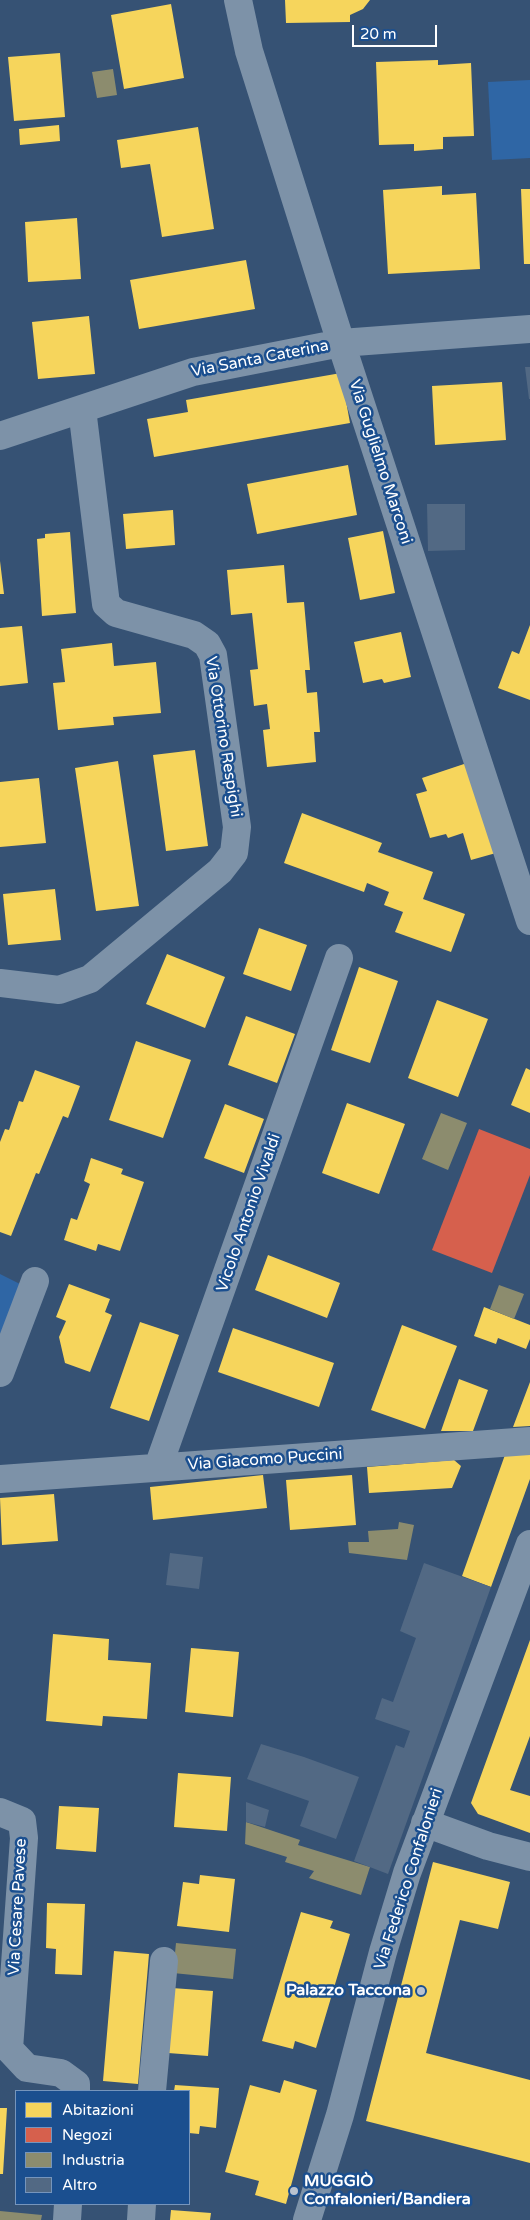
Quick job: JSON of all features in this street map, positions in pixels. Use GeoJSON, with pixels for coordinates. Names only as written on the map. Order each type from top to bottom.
{"type":"FeatureCollection","features":[{"type":"Feature","properties":{"kind":"street","name":"Via Guglielmo Marconi"},"geometry":{"type":"LineString","coordinates":[[238,0],[249,51],[341,343],[530,921]]}},
{"type":"Feature","properties":{"kind":"street","name":"Via Santa Caterina"},"geometry":{"type":"LineString","coordinates":[[0,436],[193,372],[341,343],[530,329]]}},
{"type":"Feature","properties":{"kind":"street","name":"Via Ottorino Respighi"},"geometry":{"type":"LineString","coordinates":[[0,983],[59,990],[90,979],[220,871],[234,853],[237,827],[213,655],[207,644],[194,635],[116,612],[106,604],[82,409]]}},
{"type":"Feature","properties":{"kind":"street","name":"Vicolo Antonio Vivaldi"},"geometry":{"type":"LineString","coordinates":[[158,1467],[339,958]]}},
{"type":"Feature","properties":{"kind":"street"},"geometry":{"type":"LineString","coordinates":[[0,1373],[34,1281]]}},
{"type":"Feature","properties":{"kind":"street","name":"Via Giacomo Puccini"},"geometry":{"type":"LineString","coordinates":[[0,1479],[530,1441]]}},
{"type":"Feature","properties":{"kind":"street","name":"Via Federico Confalonieri"},"geometry":{"type":"LineString","coordinates":[[307,2220],[340,2115],[383,1952],[425,1823],[530,1544]]}},
{"type":"Feature","properties":{"kind":"street","name":"Via Cesare Pavese"},"geometry":{"type":"LineString","coordinates":[[0,1812],[22,1821],[24,1838],[9,2049],[27,2068],[61,2073],[76,2084],[76,2090]]}},
{"type":"Feature","properties":{"kind":"street"},"geometry":{"type":"LineString","coordinates":[[425,1823],[488,1846],[530,1857]]}},
{"type":"Feature","properties":{"kind":"street"},"geometry":{"type":"LineString","coordinates":[[152,2090],[164,1961]]}},
{"type":"Feature","properties":{"kind":"street"},"geometry":{"type":"LineString","coordinates":[[67,2220],[68,2205]]}},
{"type":"Feature","properties":{"kind":"street"},"geometry":{"type":"LineString","coordinates":[[140,2220],[142,2205]]}},
{"type":"Feature","properties":{"kind":"shaded area"},"geometry":{"type":"Polygon","coordinates":[[[530,80],[530,158],[492,160],[488,82],[530,80]]]}},
{"type":"Feature","properties":{"kind":"shaded area"},"geometry":{"type":"Polygon","coordinates":[[[0,1274],[20,1284],[0,1335],[0,1274]]]}},
{"type":"Feature","properties":{"kind":"building: Abitazioni"},"geometry":{"type":"Polygon","coordinates":[[[285,0],[370,0],[363,9],[350,15],[350,22],[286,23],[285,0]]]}},
{"type":"Feature","properties":{"kind":"building: Abitazioni"},"geometry":{"type":"Polygon","coordinates":[[[171,4],[184,78],[124,89],[111,15],[171,4]]]}},
{"type":"Feature","properties":{"kind":"building: Abitazioni"},"geometry":{"type":"Polygon","coordinates":[[[60,53],[65,117],[14,121],[8,57],[60,53]]]}},
{"type":"Feature","properties":{"kind":"building: Abitazioni"},"geometry":{"type":"Polygon","coordinates":[[[438,60],[438,65],[471,63],[474,136],[443,137],[443,149],[414,151],[414,144],[379,145],[376,62],[438,60]]]}},
{"type":"Feature","properties":{"kind":"building: Abitazioni"},"geometry":{"type":"Polygon","coordinates":[[[59,125],[60,141],[20,145],[19,129],[59,125]]]}},
{"type":"Feature","properties":{"kind":"building: Abitazioni"},"geometry":{"type":"Polygon","coordinates":[[[198,127],[214,229],[162,237],[150,164],[121,168],[117,140],[198,127]]]}},
{"type":"Feature","properties":{"kind":"building: Abitazioni"},"geometry":{"type":"Polygon","coordinates":[[[442,186],[442,195],[476,193],[480,269],[388,274],[383,190],[442,186]]]}},
{"type":"Feature","properties":{"kind":"building: Abitazioni"},"geometry":{"type":"Polygon","coordinates":[[[521,189],[530,189],[530,264],[524,264],[521,189]]]}},
{"type":"Feature","properties":{"kind":"building: Abitazioni"},"geometry":{"type":"Polygon","coordinates":[[[77,218],[81,279],[28,282],[25,222],[77,218]]]}},
{"type":"Feature","properties":{"kind":"building: Abitazioni"},"geometry":{"type":"Polygon","coordinates":[[[246,260],[255,309],[139,329],[130,280],[246,260]]]}},
{"type":"Feature","properties":{"kind":"building: Abitazioni"},"geometry":{"type":"Polygon","coordinates":[[[89,316],[95,374],[38,379],[32,322],[89,316]]]}},
{"type":"Feature","properties":{"kind":"building: Abitazioni"},"geometry":{"type":"Polygon","coordinates":[[[341,373],[350,423],[154,457],[147,419],[188,412],[186,400],[341,373]]]}},
{"type":"Feature","properties":{"kind":"building: Abitazioni"},"geometry":{"type":"Polygon","coordinates":[[[502,382],[506,440],[435,445],[432,386],[502,382]]]}},
{"type":"Feature","properties":{"kind":"building: Abitazioni"},"geometry":{"type":"Polygon","coordinates":[[[348,465],[357,515],[257,534],[247,484],[348,465]]]}},
{"type":"Feature","properties":{"kind":"building: Abitazioni"},"geometry":{"type":"Polygon","coordinates":[[[173,510],[175,545],[126,549],[123,514],[173,510]]]}},
{"type":"Feature","properties":{"kind":"building: Abitazioni"},"geometry":{"type":"Polygon","coordinates":[[[383,531],[395,593],[360,600],[348,538],[383,531]]]}},
{"type":"Feature","properties":{"kind":"building: Abitazioni"},"geometry":{"type":"Polygon","coordinates":[[[70,532],[76,613],[42,616],[37,539],[45,538],[45,534],[70,532]]]}},
{"type":"Feature","properties":{"kind":"building: Abitazioni"},"geometry":{"type":"Polygon","coordinates":[[[0,561],[4,594],[0,594],[0,561]]]}},
{"type":"Feature","properties":{"kind":"building: Abitazioni"},"geometry":{"type":"Polygon","coordinates":[[[284,565],[287,603],[304,602],[310,670],[305,670],[307,693],[317,692],[320,732],[314,732],[316,762],[267,767],[263,730],[270,729],[267,704],[254,706],[250,670],[258,669],[252,613],[231,615],[227,570],[284,565]]]}},
{"type":"Feature","properties":{"kind":"building: Abitazioni"},"geometry":{"type":"Polygon","coordinates":[[[530,625],[530,700],[498,688],[512,651],[519,654],[530,625]]]}},
{"type":"Feature","properties":{"kind":"building: Abitazioni"},"geometry":{"type":"Polygon","coordinates":[[[22,626],[28,683],[0,686],[0,628],[22,626]]]}},
{"type":"Feature","properties":{"kind":"building: Abitazioni"},"geometry":{"type":"Polygon","coordinates":[[[401,632],[411,677],[384,683],[382,679],[363,683],[354,642],[401,632]]]}},
{"type":"Feature","properties":{"kind":"building: Abitazioni"},"geometry":{"type":"Polygon","coordinates":[[[112,643],[114,666],[156,662],[161,713],[113,717],[114,725],[58,730],[53,683],[65,682],[61,649],[112,643]]]}},
{"type":"Feature","properties":{"kind":"building: Abitazioni"},"geometry":{"type":"Polygon","coordinates":[[[195,750],[208,846],[166,851],[153,755],[195,750]]]}},
{"type":"Feature","properties":{"kind":"building: Abitazioni"},"geometry":{"type":"Polygon","coordinates":[[[118,761],[139,906],[96,911],[75,768],[118,761]]]}},
{"type":"Feature","properties":{"kind":"building: Abitazioni"},"geometry":{"type":"Polygon","coordinates":[[[467,763],[496,853],[471,860],[463,833],[448,838],[446,834],[430,838],[416,794],[427,791],[422,778],[467,763]]]}},
{"type":"Feature","properties":{"kind":"building: Abitazioni"},"geometry":{"type":"Polygon","coordinates":[[[39,778],[46,843],[0,847],[0,782],[39,778]]]}},
{"type":"Feature","properties":{"kind":"building: Abitazioni"},"geometry":{"type":"Polygon","coordinates":[[[302,813],[382,843],[378,852],[433,872],[423,899],[465,914],[451,952],[395,932],[403,912],[384,905],[389,892],[367,883],[364,892],[284,863],[302,813]]]}},
{"type":"Feature","properties":{"kind":"building: Abitazioni"},"geometry":{"type":"Polygon","coordinates":[[[55,889],[61,940],[8,945],[3,894],[55,889]]]}},
{"type":"Feature","properties":{"kind":"building: Abitazioni"},"geometry":{"type":"Polygon","coordinates":[[[259,928],[307,945],[291,991],[243,974],[259,928]]]}},
{"type":"Feature","properties":{"kind":"building: Abitazioni"},"geometry":{"type":"Polygon","coordinates":[[[167,954],[225,977],[205,1028],[146,1004],[167,954]]]}},
{"type":"Feature","properties":{"kind":"building: Abitazioni"},"geometry":{"type":"Polygon","coordinates":[[[359,967],[398,981],[370,1063],[331,1050],[359,967]]]}},
{"type":"Feature","properties":{"kind":"building: Abitazioni"},"geometry":{"type":"Polygon","coordinates":[[[437,1000],[488,1019],[458,1097],[408,1078],[437,1000]]]}},
{"type":"Feature","properties":{"kind":"building: Abitazioni"},"geometry":{"type":"Polygon","coordinates":[[[246,1016],[295,1034],[277,1083],[228,1065],[246,1016]]]}},
{"type":"Feature","properties":{"kind":"building: Abitazioni"},"geometry":{"type":"Polygon","coordinates":[[[136,1041],[191,1060],[163,1138],[109,1120],[136,1041]]]}},
{"type":"Feature","properties":{"kind":"building: Abitazioni"},"geometry":{"type":"Polygon","coordinates":[[[526,1068],[530,1070],[530,1113],[511,1105],[526,1068]]]}},
{"type":"Feature","properties":{"kind":"building: Abitazioni"},"geometry":{"type":"Polygon","coordinates":[[[35,1070],[80,1086],[68,1118],[63,1116],[39,1174],[36,1173],[11,1236],[0,1232],[0,1142],[5,1129],[9,1130],[19,1101],[23,1102],[35,1070]]]}},
{"type":"Feature","properties":{"kind":"building: Abitazioni"},"geometry":{"type":"Polygon","coordinates":[[[347,1103],[405,1124],[379,1194],[322,1173],[347,1103]]]}},
{"type":"Feature","properties":{"kind":"building: Abitazioni"},"geometry":{"type":"Polygon","coordinates":[[[225,1104],[264,1119],[244,1173],[204,1158],[225,1104]]]}},
{"type":"Feature","properties":{"kind":"building: Abitazioni"},"geometry":{"type":"Polygon","coordinates":[[[91,1158],[123,1169],[121,1174],[144,1182],[120,1251],[98,1244],[96,1251],[64,1240],[71,1218],[77,1220],[90,1184],[84,1181],[91,1158]]]}},
{"type":"Feature","properties":{"kind":"building: Abitazioni"},"geometry":{"type":"Polygon","coordinates":[[[268,1255],[340,1283],[327,1318],[255,1290],[268,1255]]]}},
{"type":"Feature","properties":{"kind":"building: Abitazioni"},"geometry":{"type":"Polygon","coordinates":[[[69,1284],[110,1299],[105,1312],[112,1315],[90,1372],[65,1363],[59,1337],[66,1321],[56,1317],[69,1284]]]}},
{"type":"Feature","properties":{"kind":"building: Abitazioni"},"geometry":{"type":"Polygon","coordinates":[[[484,1307],[530,1325],[530,1339],[526,1349],[498,1338],[496,1344],[474,1336],[484,1307]]]}},
{"type":"Feature","properties":{"kind":"building: Abitazioni"},"geometry":{"type":"Polygon","coordinates":[[[140,1322],[179,1335],[149,1421],[110,1408],[140,1322]]]}},
{"type":"Feature","properties":{"kind":"building: Abitazioni"},"geometry":{"type":"Polygon","coordinates":[[[402,1325],[457,1346],[425,1429],[371,1410],[402,1325]]]}},
{"type":"Feature","properties":{"kind":"building: Abitazioni"},"geometry":{"type":"Polygon","coordinates":[[[233,1328],[334,1363],[319,1407],[218,1372],[233,1328]]]}},
{"type":"Feature","properties":{"kind":"building: Abitazioni"},"geometry":{"type":"Polygon","coordinates":[[[459,1379],[488,1390],[473,1431],[441,1431],[459,1379]]]}},
{"type":"Feature","properties":{"kind":"building: Abitazioni"},"geometry":{"type":"Polygon","coordinates":[[[530,1382],[530,1426],[513,1427],[530,1382]]]}},
{"type":"Feature","properties":{"kind":"building: Abitazioni"},"geometry":{"type":"Polygon","coordinates":[[[530,1450],[530,1479],[491,1587],[462,1576],[506,1452],[530,1450]]]}},
{"type":"Feature","properties":{"kind":"building: Abitazioni"},"geometry":{"type":"Polygon","coordinates":[[[454,1460],[461,1466],[452,1488],[369,1493],[367,1467],[454,1460]]]}},
{"type":"Feature","properties":{"kind":"building: Abitazioni"},"geometry":{"type":"Polygon","coordinates":[[[263,1475],[267,1508],[153,1520],[150,1487],[263,1475]]]}},
{"type":"Feature","properties":{"kind":"building: Abitazioni"},"geometry":{"type":"Polygon","coordinates":[[[352,1475],[356,1525],[290,1530],[286,1480],[352,1475]]]}},
{"type":"Feature","properties":{"kind":"building: Abitazioni"},"geometry":{"type":"Polygon","coordinates":[[[54,1494],[58,1541],[2,1545],[0,1498],[54,1494]]]}},
{"type":"Feature","properties":{"kind":"building: Abitazioni"},"geometry":{"type":"Polygon","coordinates":[[[53,1634],[109,1639],[108,1660],[151,1663],[147,1719],[103,1716],[102,1726],[46,1721],[53,1634]]]}},
{"type":"Feature","properties":{"kind":"building: Abitazioni"},"geometry":{"type":"Polygon","coordinates":[[[530,1640],[530,1736],[510,1790],[530,1796],[530,1833],[478,1814],[471,1803],[530,1640]]]}},
{"type":"Feature","properties":{"kind":"building: Abitazioni"},"geometry":{"type":"Polygon","coordinates":[[[191,1648],[239,1652],[233,1717],[185,1712],[191,1648]]]}},
{"type":"Feature","properties":{"kind":"building: Abitazioni"},"geometry":{"type":"Polygon","coordinates":[[[178,1773],[231,1777],[227,1831],[174,1827],[178,1773]]]}},
{"type":"Feature","properties":{"kind":"building: Abitazioni"},"geometry":{"type":"Polygon","coordinates":[[[59,1806],[99,1808],[96,1852],[56,1849],[59,1806]]]}},
{"type":"Feature","properties":{"kind":"building: Abitazioni","name":"Palazzo Taccona"},"geometry":{"type":"Polygon","coordinates":[[[433,1862],[510,1882],[498,1929],[460,1920],[426,2053],[530,2080],[530,2163],[366,2121],[433,1862]]]}},
{"type":"Feature","properties":{"kind":"building: Abitazioni"},"geometry":{"type":"Polygon","coordinates":[[[200,1875],[235,1879],[229,1932],[177,1926],[183,1882],[199,1884],[200,1875]]]}},
{"type":"Feature","properties":{"kind":"building: Abitazioni"},"geometry":{"type":"Polygon","coordinates":[[[47,1903],[85,1904],[82,1975],[55,1974],[56,1949],[46,1948],[47,1903]]]}},
{"type":"Feature","properties":{"kind":"building: Abitazioni"},"geometry":{"type":"Polygon","coordinates":[[[301,1912],[333,1921],[330,1928],[350,1934],[316,2048],[295,2041],[293,2049],[262,2041],[301,1912]]]}},
{"type":"Feature","properties":{"kind":"building: Abitazioni"},"geometry":{"type":"Polygon","coordinates":[[[114,1951],[149,1954],[138,2084],[103,2081],[114,1951]]]}},
{"type":"Feature","properties":{"kind":"building: Abitazioni"},"geometry":{"type":"Polygon","coordinates":[[[172,1988],[213,1991],[208,2056],[168,2053],[172,1988]]]}},
{"type":"Feature","properties":{"kind":"building: Abitazioni"},"geometry":{"type":"Polygon","coordinates":[[[284,2080],[317,2090],[286,2204],[255,2195],[259,2181],[225,2172],[250,2085],[280,2093],[284,2080]]]}},
{"type":"Feature","properties":{"kind":"building: Abitazioni"},"geometry":{"type":"Polygon","coordinates":[[[175,2085],[219,2088],[216,2128],[200,2126],[199,2134],[190,2133],[190,2090],[174,2090],[175,2085]]]}},
{"type":"Feature","properties":{"kind":"building: Abitazioni"},"geometry":{"type":"Polygon","coordinates":[[[0,2108],[7,2108],[3,2174],[0,2174],[0,2108]]]}},
{"type":"Feature","properties":{"kind":"building: Abitazioni"},"geometry":{"type":"Polygon","coordinates":[[[171,2210],[211,2213],[210,2220],[170,2220],[171,2210]]]}},
{"type":"Feature","properties":{"kind":"building: Negozi"},"geometry":{"type":"Polygon","coordinates":[[[479,1129],[530,1149],[530,1175],[492,1273],[432,1250],[479,1129]]]}},
{"type":"Feature","properties":{"kind":"building: Industria"},"geometry":{"type":"Polygon","coordinates":[[[113,69],[117,95],[97,98],[92,72],[113,69]]]}},
{"type":"Feature","properties":{"kind":"building: Industria"},"geometry":{"type":"Polygon","coordinates":[[[441,1113],[467,1123],[448,1170],[422,1159],[441,1113]]]}},
{"type":"Feature","properties":{"kind":"building: Industria"},"geometry":{"type":"Polygon","coordinates":[[[499,1285],[524,1294],[514,1319],[490,1309],[499,1285]]]}},
{"type":"Feature","properties":{"kind":"building: Industria"},"geometry":{"type":"Polygon","coordinates":[[[399,1522],[414,1525],[407,1560],[349,1553],[348,1542],[369,1542],[368,1531],[398,1529],[399,1522]]]}},
{"type":"Feature","properties":{"kind":"building: Industria"},"geometry":{"type":"Polygon","coordinates":[[[246,1822],[300,1840],[298,1845],[370,1867],[361,1895],[309,1878],[314,1871],[285,1862],[287,1857],[245,1844],[246,1822]]]}},
{"type":"Feature","properties":{"kind":"building: Industria"},"geometry":{"type":"Polygon","coordinates":[[[176,1943],[236,1949],[233,1979],[173,1973],[176,1943]]]}},
{"type":"Feature","properties":{"kind":"building: Industria"},"geometry":{"type":"Polygon","coordinates":[[[0,2211],[42,2215],[41,2220],[0,2220],[0,2211]]]}},
{"type":"Feature","properties":{"kind":"building: Altro"},"geometry":{"type":"Polygon","coordinates":[[[525,367],[530,367],[530,399],[529,399],[525,367]]]}},
{"type":"Feature","properties":{"kind":"building: Altro"},"geometry":{"type":"Polygon","coordinates":[[[427,504],[465,504],[465,550],[428,551],[427,504]]]}},
{"type":"Feature","properties":{"kind":"building: Altro"},"geometry":{"type":"Polygon","coordinates":[[[170,1553],[203,1557],[199,1589],[166,1585],[170,1553]]]}},
{"type":"Feature","properties":{"kind":"building: Altro"},"geometry":{"type":"Polygon","coordinates":[[[424,1563],[491,1587],[388,1874],[354,1861],[396,1745],[404,1748],[410,1731],[375,1719],[382,1698],[393,1702],[416,1638],[400,1631],[424,1563]]]}},
{"type":"Feature","properties":{"kind":"building: Altro"},"geometry":{"type":"Polygon","coordinates":[[[261,1744],[359,1777],[336,1839],[300,1826],[309,1801],[247,1779],[261,1744]]]}},
{"type":"Feature","properties":{"kind":"building: Altro"},"geometry":{"type":"Polygon","coordinates":[[[246,1802],[269,1810],[265,1827],[246,1822],[246,1802]]]}},
{"type":"Feature","properties":{"kind":"place","name":"Palazzo Taccona"},"geometry":{"type":"Point","coordinates":[421,1991]}},
{"type":"Feature","properties":{"kind":"place","name":"MUGGIÒ Confalonieri/Bandiera"},"geometry":{"type":"Point","coordinates":[294,2191]}}]}
